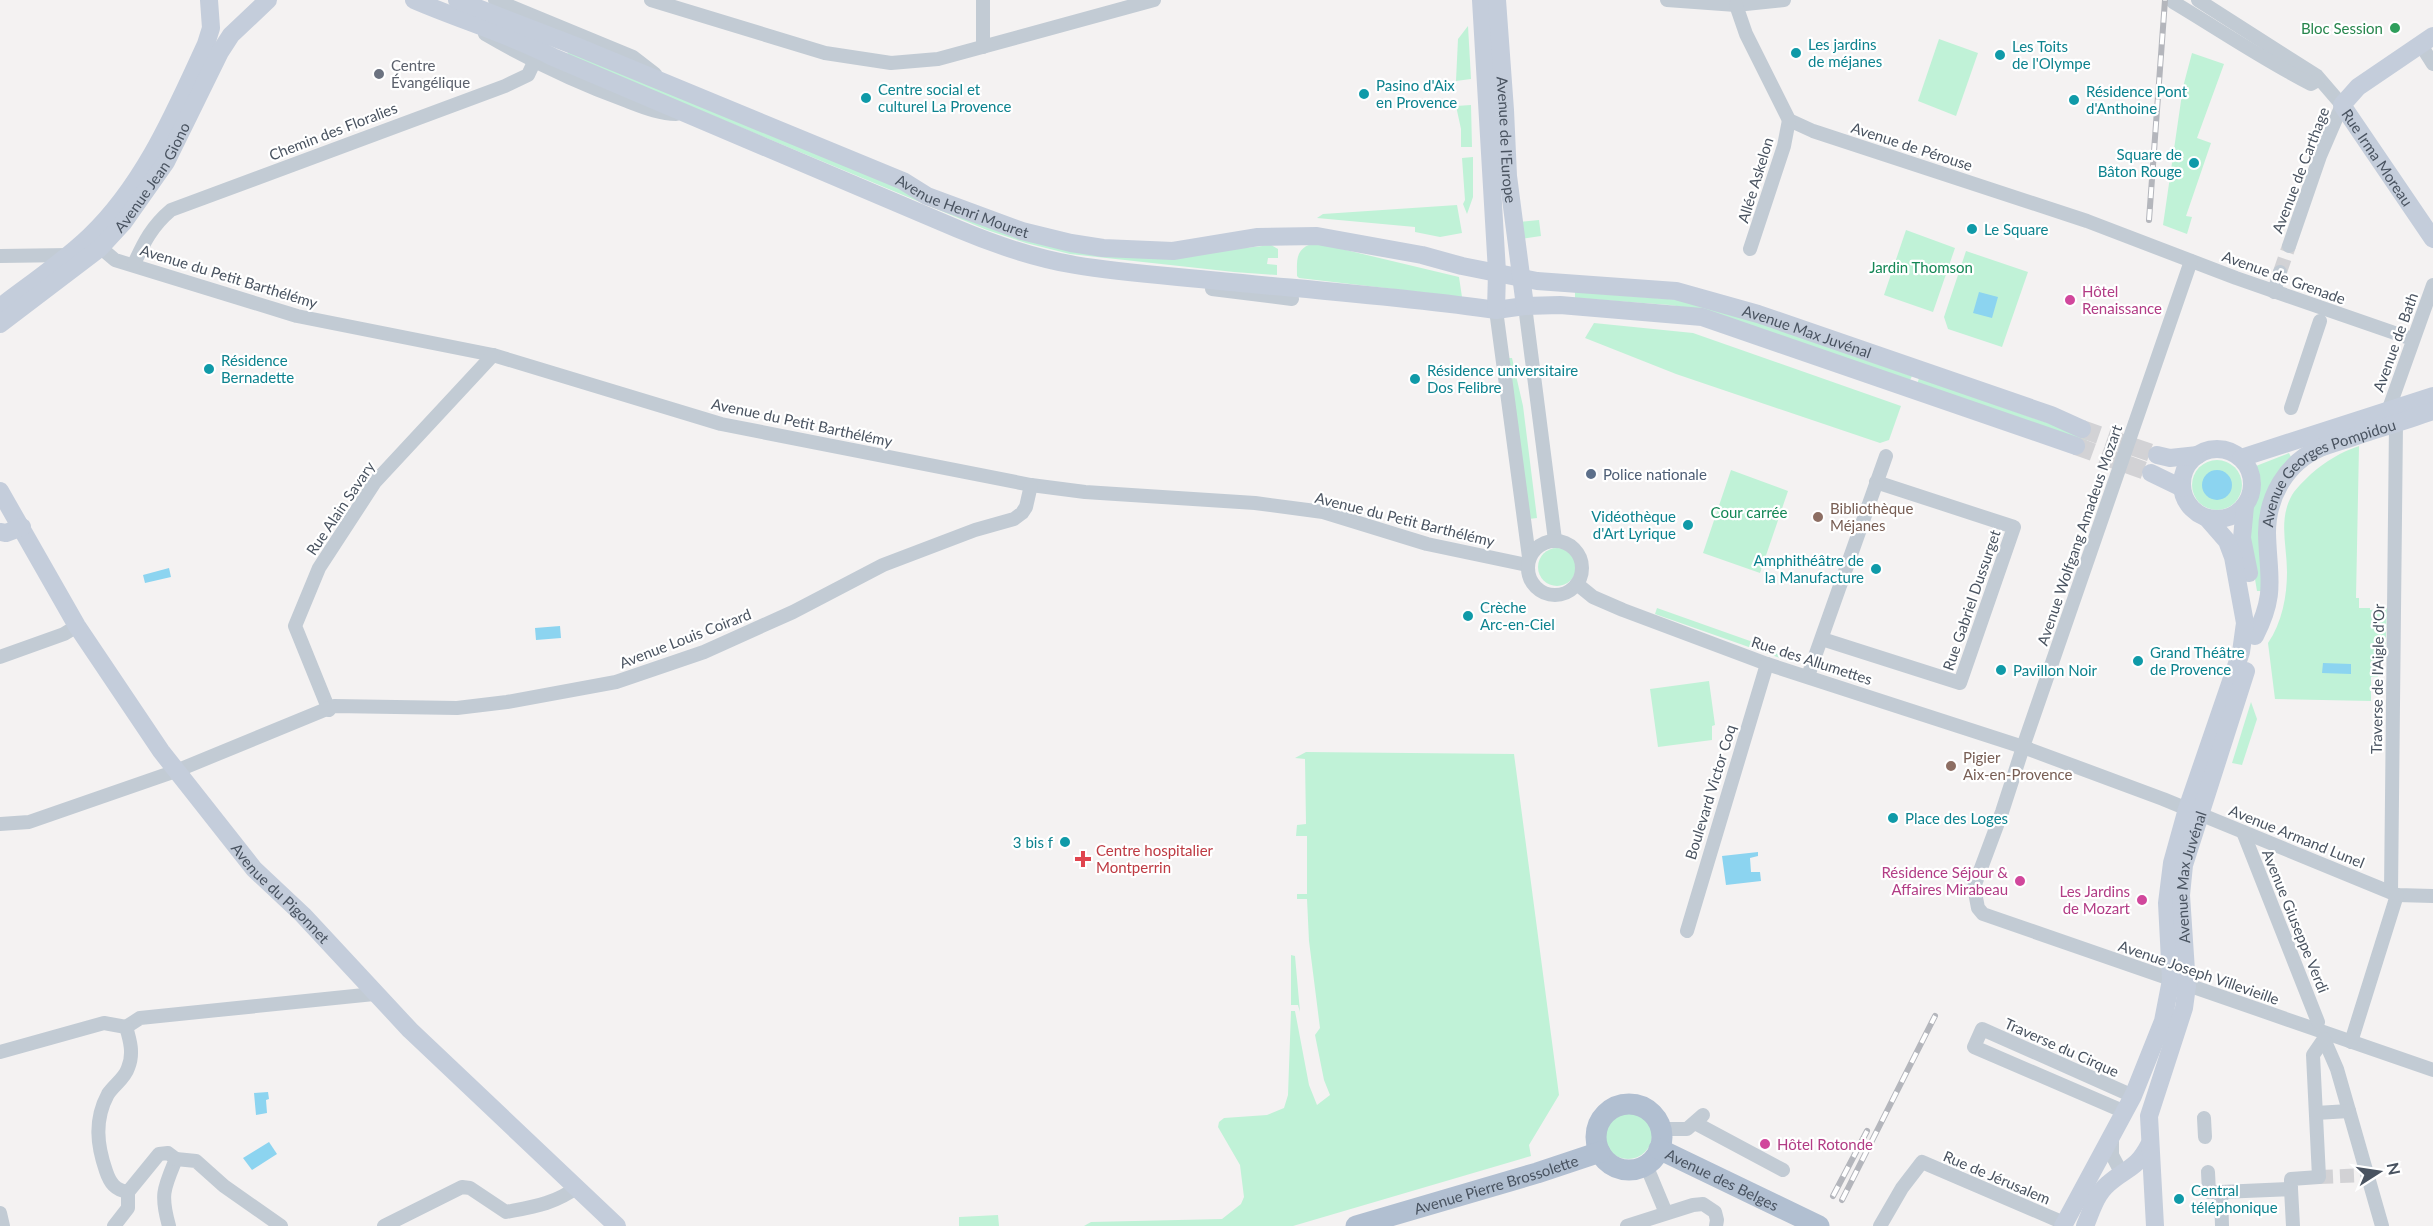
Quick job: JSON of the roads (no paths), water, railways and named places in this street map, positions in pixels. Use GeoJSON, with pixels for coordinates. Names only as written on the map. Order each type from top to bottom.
{"type":"FeatureCollection","features":[{"type":"Feature","properties":{"kind":"main road","name":"Avenue Jean Giono"},"geometry":{"type":"LineString","coordinates":[[0,307],[66,256],[94,246],[111,214],[154,153],[206,44],[210,28],[209,0]]}},
{"type":"Feature","properties":{"kind":"main road","name":"Avenue Jean Giono"},"geometry":{"type":"LineString","coordinates":[[0,324],[123,223],[166,162],[227,41],[268,0]]}},
{"type":"Feature","properties":{"kind":"main road","name":"Avenue Henri Mouret"},"geometry":{"type":"LineString","coordinates":[[414,0],[462,21],[516,38],[997,245],[1074,265],[1496,310]]}},
{"type":"Feature","properties":{"kind":"main road","name":"Avenue Henri Mouret"},"geometry":{"type":"LineString","coordinates":[[457,0],[540,49],[668,84],[903,181],[927,196],[1022,231],[1103,248],[1173,251],[1258,237],[1317,236],[1422,255],[1521,277]]}},
{"type":"Feature","properties":{"kind":"main road","name":"Avenue de l'Europe"},"geometry":{"type":"LineString","coordinates":[[1481,0],[1497,272],[1496,310]]}},
{"type":"Feature","properties":{"kind":"main road","name":"Avenue de l'Europe"},"geometry":{"type":"LineString","coordinates":[[1497,0],[1508,176],[1525,306]]}},
{"type":"Feature","properties":{"kind":"main road"},"geometry":{"type":"LineString","coordinates":[[2342,105],[2358,87],[2427,41]]}},
{"type":"Feature","properties":{"kind":"main road","name":"Rue Irma Moreau"},"geometry":{"type":"LineString","coordinates":[[2342,105],[2433,239]]}},
{"type":"Feature","properties":{"kind":"main road","name":"Avenue Max Juvénal"},"geometry":{"type":"LineString","coordinates":[[1496,310],[1560,305],[1702,317],[2079,437],[2051,416],[1702,297],[1676,291],[1537,281],[1521,277]]}},
{"type":"Feature","properties":{"kind":"main road","name":"Avenue Georges Pompidou"},"geometry":{"type":"LineString","coordinates":[[2255,636],[2264,620],[2270,596],[2267,531],[2272,501],[2278,486],[2293,467],[2319,449],[2433,396]]}},
{"type":"Feature","properties":{"kind":"main road","name":"Avenue Georges Pompidou"},"geometry":{"type":"LineString","coordinates":[[2241,459],[2392,417],[2433,411]]}},
{"type":"Feature","properties":{"kind":"main road"},"geometry":{"type":"LineString","coordinates":[[2182,488],[2183,476],[2188,464],[2198,455],[2206,451],[2225,450],[2241,459],[2249,469],[2253,482],[2251,495],[2245,506],[2228,518],[2207,518],[2190,507],[2182,488],[2154,464],[2170,458],[2198,455]]}},
{"type":"Feature","properties":{"kind":"main road","name":"Avenue du Pigonnet"},"geometry":{"type":"LineString","coordinates":[[0,491],[77,626],[176,771],[254,869],[303,915],[374,994],[410,1030],[617,1226]]}},
{"type":"Feature","properties":{"kind":"main road","name":"Avenue Max Juvénal"},"geometry":{"type":"LineString","coordinates":[[2194,812],[2240,695],[2255,636],[2254,609],[2242,538],[2245,506]]}},
{"type":"Feature","properties":{"kind":"main road","name":"Avenue Max Juvénal"},"geometry":{"type":"LineString","coordinates":[[2155,1226],[2149,1116],[2184,1008],[2179,983],[2184,866],[2194,812],[2241,652],[2245,623],[2233,557],[2227,541],[2207,518]]}},
{"type":"Feature","properties":{"kind":"main road"},"geometry":{"type":"LineString","coordinates":[[0,531],[6,533],[22,527]]}},
{"type":"Feature","properties":{"kind":"main road","name":"Avenue Max Juvénal"},"geometry":{"type":"LineString","coordinates":[[2063,1225],[2129,1104],[2179,983]]}},
{"type":"Feature","properties":{"kind":"main road"},"geometry":{"type":"LineString","coordinates":[[1621,1104],[1636,1104],[1647,1109],[1656,1118],[1656,1148],[1637,1169],[1626,1170],[1615,1167],[1606,1161],[1600,1152],[1596,1131],[1599,1121],[1606,1113],[1621,1104]]}},
{"type":"Feature","properties":{"kind":"main road"},"geometry":{"type":"LineString","coordinates":[[2085,1226],[2095,1201],[2105,1187],[2141,1160],[2149,1145]]}},
{"type":"Feature","properties":{"kind":"main road","name":"Avenue des Belges"},"geometry":{"type":"LineString","coordinates":[[1656,1148],[1819,1226]]}},
{"type":"Feature","properties":{"kind":"main road","name":"Avenue Pierre Brossolette"},"geometry":{"type":"LineString","coordinates":[[1356,1226],[1537,1173],[1600,1152]]}},
{"type":"Feature","properties":{"kind":"street"},"geometry":{"type":"LineString","coordinates":[[495,0],[633,57],[668,84]]}},
{"type":"Feature","properties":{"kind":"street"},"geometry":{"type":"LineString","coordinates":[[651,0],[825,52],[891,63],[938,58],[1154,0]]}},
{"type":"Feature","properties":{"kind":"street"},"geometry":{"type":"LineString","coordinates":[[983,0],[983,47]]}},
{"type":"Feature","properties":{"kind":"street"},"geometry":{"type":"LineString","coordinates":[[1667,0],[1736,5],[1784,0]]}},
{"type":"Feature","properties":{"kind":"street"},"geometry":{"type":"LineString","coordinates":[[2167,1],[2190,0]]}},
{"type":"Feature","properties":{"kind":"street","name":"Rue Irma Moreau"},"geometry":{"type":"LineString","coordinates":[[2198,0],[2305,68],[2342,105]]}},
{"type":"Feature","properties":{"kind":"street"},"geometry":{"type":"LineString","coordinates":[[2167,1],[2280,68],[2311,84],[2318,80]]}},
{"type":"Feature","properties":{"kind":"street"},"geometry":{"type":"LineString","coordinates":[[1736,5],[1746,34],[1789,120]]}},
{"type":"Feature","properties":{"kind":"street"},"geometry":{"type":"LineString","coordinates":[[2427,41],[2433,64]]}},
{"type":"Feature","properties":{"kind":"street","name":"Chemin des Floralies"},"geometry":{"type":"LineString","coordinates":[[134,264],[148,234],[157,222],[171,210],[505,86],[528,75],[540,49]]}},
{"type":"Feature","properties":{"kind":"street","name":"Avenue de Carthage"},"geometry":{"type":"LineString","coordinates":[[2289,246],[2320,156],[2342,105]]}},
{"type":"Feature","properties":{"kind":"street","name":"Avenue de Pérouse"},"geometry":{"type":"LineString","coordinates":[[1789,120],[1813,131],[2047,207],[2145,244]]}},
{"type":"Feature","properties":{"kind":"street","name":"Allée Askelon"},"geometry":{"type":"LineString","coordinates":[[1750,249],[1784,146],[1789,120]]}},
{"type":"Feature","properties":{"kind":"street","name":"Avenue de Grenade"},"geometry":{"type":"LineString","coordinates":[[2145,244],[2274,292],[2412,339]]}},
{"type":"Feature","properties":{"kind":"street","name":"Avenue du Petit Barthélémy"},"geometry":{"type":"LineString","coordinates":[[94,246],[115,260],[297,316],[494,355],[721,424],[1031,485],[1085,492],[1255,503],[1323,512],[1427,544],[1528,561]]}},
{"type":"Feature","properties":{"kind":"street"},"geometry":{"type":"LineString","coordinates":[[0,256],[66,256]]}},
{"type":"Feature","properties":{"kind":"street"},"geometry":{"type":"LineString","coordinates":[[32,256],[35,279]]}},
{"type":"Feature","properties":{"kind":"street","name":"Avenue Wolfgang Amadeus Mozart"},"geometry":{"type":"LineString","coordinates":[[1974,887],[2002,812],[2191,261]]}},
{"type":"Feature","properties":{"kind":"street"},"geometry":{"type":"LineString","coordinates":[[1074,265],[1090,272],[1292,299]]}},
{"type":"Feature","properties":{"kind":"street"},"geometry":{"type":"LineString","coordinates":[[2274,292],[2280,273]]}},
{"type":"Feature","properties":{"kind":"street","name":"Avenue de Bath"},"geometry":{"type":"LineString","coordinates":[[2392,417],[2412,339],[2433,285]]}},
{"type":"Feature","properties":{"kind":"street"},"geometry":{"type":"LineString","coordinates":[[1525,306],[1555,540]]}},
{"type":"Feature","properties":{"kind":"street"},"geometry":{"type":"LineString","coordinates":[[1496,310],[1528,561],[1532,584],[1539,591],[1549,595],[1566,593],[1578,584],[1582,566],[1580,556],[1568,543],[1555,540],[1539,545],[1528,561]]}},
{"type":"Feature","properties":{"kind":"street"},"geometry":{"type":"LineString","coordinates":[[2291,408],[2319,321]]}},
{"type":"Feature","properties":{"kind":"street","name":"Rue Alain Savary"},"geometry":{"type":"LineString","coordinates":[[328,710],[295,626],[319,568],[375,482],[494,355]]}},
{"type":"Feature","properties":{"kind":"street","name":"Traverse de l'Aigle d'Or"},"geometry":{"type":"LineString","coordinates":[[2351,1041],[2394,893],[2392,417]]}},
{"type":"Feature","properties":{"kind":"street"},"geometry":{"type":"LineString","coordinates":[[1808,676],[1886,456]]}},
{"type":"Feature","properties":{"kind":"street","name":"Rue Gabriel Dussurget"},"geometry":{"type":"LineString","coordinates":[[1821,639],[1960,683],[2014,527],[1876,482]]}},
{"type":"Feature","properties":{"kind":"street","name":"Avenue Louis Coirard"},"geometry":{"type":"LineString","coordinates":[[0,824],[29,822],[176,771],[334,706],[457,708],[507,702],[616,682],[704,652],[793,612],[883,565],[975,530],[1014,519],[1023,513],[1026,507],[1031,485]]}},
{"type":"Feature","properties":{"kind":"street","name":"Rue des Allumettes"},"geometry":{"type":"LineString","coordinates":[[1578,584],[1593,597]]}},
{"type":"Feature","properties":{"kind":"street","name":"Rue des Allumettes"},"geometry":{"type":"LineString","coordinates":[[1566,593],[1593,597],[1767,664],[2023,747]]}},
{"type":"Feature","properties":{"kind":"street"},"geometry":{"type":"LineString","coordinates":[[0,657],[64,634],[77,626]]}},
{"type":"Feature","properties":{"kind":"street","name":"Boulevard Victor Coq"},"geometry":{"type":"LineString","coordinates":[[1687,931],[1767,664]]}},
{"type":"Feature","properties":{"kind":"street","name":"Avenue Armand Lunel"},"geometry":{"type":"LineString","coordinates":[[2023,747],[2194,812],[2394,893]]}},
{"type":"Feature","properties":{"kind":"street","name":"Avenue Giuseppe Verdi"},"geometry":{"type":"LineString","coordinates":[[2243,832],[2318,1022]]}},
{"type":"Feature","properties":{"kind":"street","name":"Avenue Joseph Villevieille"},"geometry":{"type":"LineString","coordinates":[[1974,887],[1978,908],[1983,914],[2433,1070]]}},
{"type":"Feature","properties":{"kind":"street"},"geometry":{"type":"LineString","coordinates":[[2394,893],[2433,896]]}},
{"type":"Feature","properties":{"kind":"street"},"geometry":{"type":"LineString","coordinates":[[0,1052],[104,1023],[126,1027],[140,1018],[374,994]]}},
{"type":"Feature","properties":{"kind":"street"},"geometry":{"type":"LineString","coordinates":[[126,1027],[131,1055],[128,1070],[108,1094],[97,1124],[100,1152],[110,1183],[121,1191],[128,1192]]}},
{"type":"Feature","properties":{"kind":"street","name":"Traverse du Cirque"},"geometry":{"type":"LineString","coordinates":[[1982,1029],[2129,1104],[1974,1047],[1982,1029]]}},
{"type":"Feature","properties":{"kind":"street"},"geometry":{"type":"LineString","coordinates":[[2293,1226],[2291,1179],[2319,1177],[2313,1055],[2324,1039],[2337,1069],[2382,1226]]}},
{"type":"Feature","properties":{"kind":"street"},"geometry":{"type":"LineString","coordinates":[[2316,1113],[2349,1111]]}},
{"type":"Feature","properties":{"kind":"street"},"geometry":{"type":"LineString","coordinates":[[2204,1118],[2205,1137]]}},
{"type":"Feature","properties":{"kind":"street"},"geometry":{"type":"LineString","coordinates":[[1666,1213],[1656,1148],[1687,1130],[1699,1119],[1782,1170]]}},
{"type":"Feature","properties":{"kind":"street"},"geometry":{"type":"LineString","coordinates":[[2112,1138],[2112,1155],[2122,1174]]}},
{"type":"Feature","properties":{"kind":"street"},"geometry":{"type":"LineString","coordinates":[[114,1226],[128,1208],[128,1192],[159,1154],[168,1153],[176,1159],[196,1161],[224,1186],[281,1226]]}},
{"type":"Feature","properties":{"kind":"street"},"geometry":{"type":"LineString","coordinates":[[169,1226],[162,1204],[164,1189],[176,1159]]}},
{"type":"Feature","properties":{"kind":"street","name":"Rue de Jérusalem"},"geometry":{"type":"LineString","coordinates":[[1880,1226],[1902,1188],[1922,1162],[2063,1225]]}},
{"type":"Feature","properties":{"kind":"street"},"geometry":{"type":"LineString","coordinates":[[2208,1172],[2209,1192],[2291,1189]]}},
{"type":"Feature","properties":{"kind":"street"},"geometry":{"type":"LineString","coordinates":[[384,1226],[462,1187],[470,1188],[506,1212],[541,1206],[563,1197],[576,1187]]}},
{"type":"Feature","properties":{"kind":"street"},"geometry":{"type":"LineString","coordinates":[[2221,1192],[2222,1226]]}},
{"type":"Feature","properties":{"kind":"street"},"geometry":{"type":"LineString","coordinates":[[1627,1226],[1693,1204],[1703,1204],[1715,1212],[1716,1226]]}},
{"type":"Feature","properties":{"kind":"street"},"geometry":{"type":"LineString","coordinates":[[0,1213],[3,1226]]}},
{"type":"Feature","properties":{"kind":"water"},"geometry":{"type":"Polygon","coordinates":[[[1979,292],[1998,297],[1992,318],[1973,313],[1979,292]]]}},
{"type":"Feature","properties":{"kind":"water"},"geometry":{"type":"Polygon","coordinates":[[[2217,470],[2223,471],[2231,479],[2231,491],[2223,499],[2217,500],[2211,499],[2203,491],[2202,485],[2203,479],[2211,471],[2217,470]]]}},
{"type":"Feature","properties":{"kind":"water"},"geometry":{"type":"Polygon","coordinates":[[[169,568],[171,577],[145,583],[143,575],[169,568]]]}},
{"type":"Feature","properties":{"kind":"water"},"geometry":{"type":"Polygon","coordinates":[[[560,626],[561,638],[536,640],[535,628],[560,626]]]}},
{"type":"Feature","properties":{"kind":"water"},"geometry":{"type":"Polygon","coordinates":[[[2323,663],[2351,664],[2351,674],[2322,673],[2323,663]]]}},
{"type":"Feature","properties":{"kind":"water"},"geometry":{"type":"Polygon","coordinates":[[[1758,852],[1758,856],[1750,858],[1751,872],[1760,872],[1761,881],[1726,885],[1722,856],[1758,852]]]}},
{"type":"Feature","properties":{"kind":"water"},"geometry":{"type":"Polygon","coordinates":[[[268,1092],[267,1113],[256,1115],[254,1093],[268,1092]]]}},
{"type":"Feature","properties":{"kind":"water"},"geometry":{"type":"Polygon","coordinates":[[[269,1142],[277,1154],[252,1170],[243,1158],[269,1142]]]}},
{"type":"Feature","properties":{"kind":"tunnel"},"geometry":{"type":"LineString","coordinates":[[2280,272],[2289,246]]}},
{"type":"Feature","properties":{"kind":"tunnel"},"geometry":{"type":"LineString","coordinates":[[2082,429],[2157,455]]}},
{"type":"Feature","properties":{"kind":"tunnel"},"geometry":{"type":"LineString","coordinates":[[2076,446],[2151,473]]}},
{"type":"Feature","properties":{"kind":"tunnel"},"geometry":{"type":"LineString","coordinates":[[2319,1177],[2367,1175]]}},
{"type":"Feature","properties":{"kind":"railway"},"geometry":{"type":"LineString","coordinates":[[2149,220],[2165,0]]}},
{"type":"Feature","properties":{"kind":"railway"},"geometry":{"type":"LineString","coordinates":[[1842,1200],[1935,1016]]}},
{"type":"Feature","properties":{"kind":"railway"},"geometry":{"type":"LineString","coordinates":[[1833,1196],[1867,1131]]}},
{"type":"Feature","properties":{"kind":"place","name":"Bloc Session"},"geometry":{"type":"Point","coordinates":[2395,28]}},
{"type":"Feature","properties":{"kind":"place","name":"Les jardins de méjanes"},"geometry":{"type":"Point","coordinates":[1796,53]}},
{"type":"Feature","properties":{"kind":"place","name":"Les Toits de l'Olympe"},"geometry":{"type":"Point","coordinates":[2000,55]}},
{"type":"Feature","properties":{"kind":"place","name":"Centre Évangélique"},"geometry":{"type":"Point","coordinates":[379,74]}},
{"type":"Feature","properties":{"kind":"place","name":"Pasino d'Aix en Provence"},"geometry":{"type":"Point","coordinates":[1364,94]}},
{"type":"Feature","properties":{"kind":"place","name":"Centre social et culturel La Provence"},"geometry":{"type":"Point","coordinates":[866,98]}},
{"type":"Feature","properties":{"kind":"place","name":"Résidence Pont d'Anthoine"},"geometry":{"type":"Point","coordinates":[2074,100]}},
{"type":"Feature","properties":{"kind":"place","name":"Square de Bâton Rouge"},"geometry":{"type":"Point","coordinates":[2194,163]}},
{"type":"Feature","properties":{"kind":"place","name":"Le Square"},"geometry":{"type":"Point","coordinates":[1972,229]}},
{"type":"Feature","properties":{"kind":"place","name":"Hôtel Renaissance"},"geometry":{"type":"Point","coordinates":[2070,300]}},
{"type":"Feature","properties":{"kind":"place","name":"Résidence Bernadette"},"geometry":{"type":"Point","coordinates":[209,369]}},
{"type":"Feature","properties":{"kind":"place","name":"Résidence universitaire Dos Felibre"},"geometry":{"type":"Point","coordinates":[1415,379]}},
{"type":"Feature","properties":{"kind":"place","name":"Police nationale"},"geometry":{"type":"Point","coordinates":[1591,474]}},
{"type":"Feature","properties":{"kind":"place","name":"Bibliothèque Méjanes"},"geometry":{"type":"Point","coordinates":[1818,517]}},
{"type":"Feature","properties":{"kind":"place","name":"Vidéothèque d'Art Lyrique"},"geometry":{"type":"Point","coordinates":[1688,525]}},
{"type":"Feature","properties":{"kind":"place","name":"Amphithéâtre de la Manufacture"},"geometry":{"type":"Point","coordinates":[1876,569]}},
{"type":"Feature","properties":{"kind":"place","name":"Crèche Arc-en-Ciel"},"geometry":{"type":"Point","coordinates":[1468,616]}},
{"type":"Feature","properties":{"kind":"place","name":"Grand Théâtre de Provence"},"geometry":{"type":"Point","coordinates":[2138,661]}},
{"type":"Feature","properties":{"kind":"place","name":"Pavillon Noir"},"geometry":{"type":"Point","coordinates":[2001,670]}},
{"type":"Feature","properties":{"kind":"place","name":"Pigier Aix-en-Provence"},"geometry":{"type":"Point","coordinates":[1951,766]}},
{"type":"Feature","properties":{"kind":"place","name":"Place des Loges"},"geometry":{"type":"Point","coordinates":[1893,818]}},
{"type":"Feature","properties":{"kind":"place","name":"3 bis f"},"geometry":{"type":"Point","coordinates":[1065,842]}},
{"type":"Feature","properties":{"kind":"place","name":"Centre hospitalier Montperrin"},"geometry":{"type":"Point","coordinates":[1083,859]}},
{"type":"Feature","properties":{"kind":"place","name":"Résidence Séjour & Affaires Mirabeau"},"geometry":{"type":"Point","coordinates":[2020,881]}},
{"type":"Feature","properties":{"kind":"place","name":"Les Jardins de Mozart"},"geometry":{"type":"Point","coordinates":[2142,900]}},
{"type":"Feature","properties":{"kind":"place","name":"Hôtel Rotonde"},"geometry":{"type":"Point","coordinates":[1765,1144]}},
{"type":"Feature","properties":{"kind":"place","name":"Central téléphonique"},"geometry":{"type":"Point","coordinates":[2179,1199]}},
{"type":"Feature","properties":{"kind":"park label","name":"Jardin Thomson"},"geometry":{"type":"Point","coordinates":[1921,267]}},
{"type":"Feature","properties":{"kind":"park label","name":"Cour carrée"},"geometry":{"type":"Point","coordinates":[1749,512]}}]}
